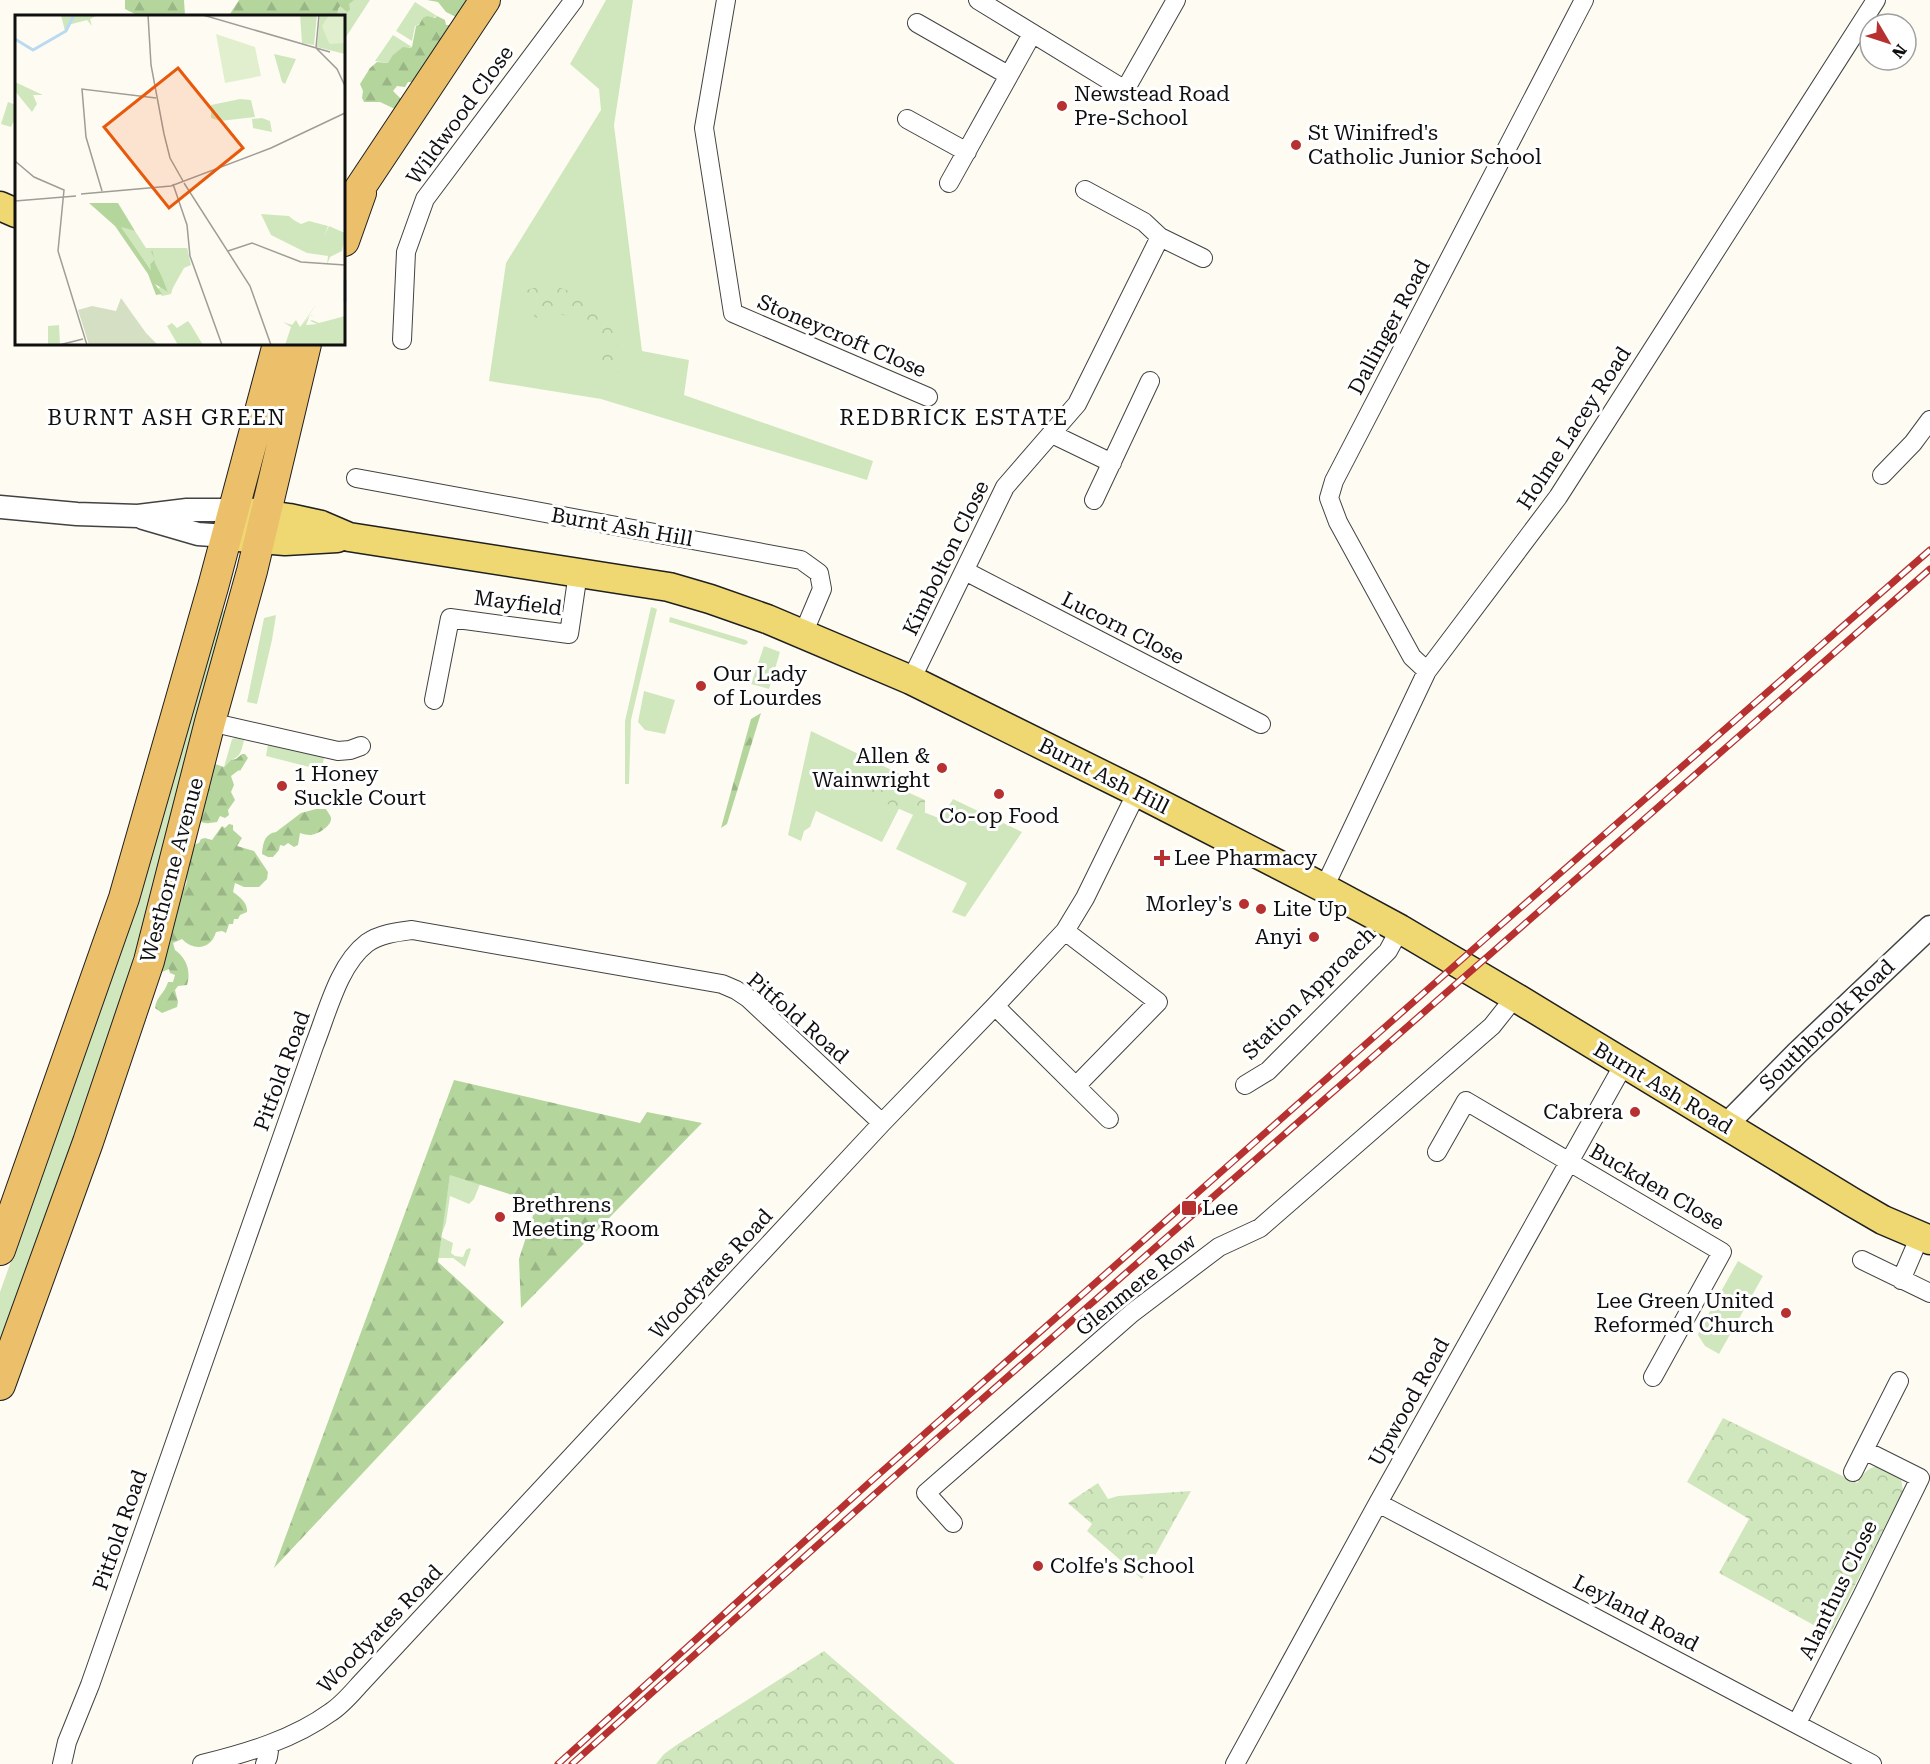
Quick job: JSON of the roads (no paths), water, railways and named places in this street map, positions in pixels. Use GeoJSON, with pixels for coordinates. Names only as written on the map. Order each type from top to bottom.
{"type":"FeatureCollection","features":[{"type":"Feature","properties":{"kind":"highway"},"geometry":{"type":"LineString","coordinates":[[345,211],[485,0]]}},
{"type":"Feature","properties":{"kind":"highway"},"geometry":{"type":"LineString","coordinates":[[345,238],[365,182]]}},
{"type":"Feature","properties":{"kind":"highway","name":"Westhorne Avenue"},"geometry":{"type":"LineString","coordinates":[[0,1250],[124,898],[213,587],[278,345]]}},
{"type":"Feature","properties":{"kind":"highway","name":"Westhorne Avenue"},"geometry":{"type":"LineString","coordinates":[[0,1385],[88,1142],[149,961],[262,527],[306,345]]}},
{"type":"Feature","properties":{"kind":"main road"},"geometry":{"type":"LineString","coordinates":[[0,206],[15,213]]}},
{"type":"Feature","properties":{"kind":"main road","name":"Burnt Ash Hill"},"geometry":{"type":"LineString","coordinates":[[230,523],[262,527],[311,541],[348,537],[669,586],[710,599],[803,634],[911,680],[1137,792],[1400,929]]}},
{"type":"Feature","properties":{"kind":"main road","name":"Burnt Ash Road"},"geometry":{"type":"LineString","coordinates":[[1400,929],[1883,1220],[1925,1238]]}},
{"type":"Feature","properties":{"kind":"street","name":"Wildwood Close"},"geometry":{"type":"LineString","coordinates":[[402,340],[406,252],[425,199],[574,0]]}},
{"type":"Feature","properties":{"kind":"street","name":"Stoneycroft Close"},"geometry":{"type":"LineString","coordinates":[[726,0],[704,128],[733,313],[927,397]]}},
{"type":"Feature","properties":{"kind":"street"},"geometry":{"type":"LineString","coordinates":[[978,0],[1125,90],[1176,0]]}},
{"type":"Feature","properties":{"kind":"street","name":"Dallinger Road"},"geometry":{"type":"LineString","coordinates":[[1427,671],[1412,657],[1338,522],[1329,498],[1343,463],[1584,0]]}},
{"type":"Feature","properties":{"kind":"street","name":"Holme Lacey Road"},"geometry":{"type":"LineString","coordinates":[[1324,888],[1427,671],[1558,497],[1876,0]]}},
{"type":"Feature","properties":{"kind":"street"},"geometry":{"type":"LineString","coordinates":[[916,22],[1008,75]]}},
{"type":"Feature","properties":{"kind":"street"},"geometry":{"type":"LineString","coordinates":[[949,183],[1032,34]]}},
{"type":"Feature","properties":{"kind":"street"},"geometry":{"type":"LineString","coordinates":[[907,119],[967,152]]}},
{"type":"Feature","properties":{"kind":"street"},"geometry":{"type":"LineString","coordinates":[[1085,190],[1144,222],[1160,237],[1203,258]]}},
{"type":"Feature","properties":{"kind":"street","name":"Kimbolton Close"},"geometry":{"type":"LineString","coordinates":[[911,680],[1005,487],[1077,404],[1160,237]]}},
{"type":"Feature","properties":{"kind":"street"},"geometry":{"type":"LineString","coordinates":[[1094,500],[1150,381]]}},
{"type":"Feature","properties":{"kind":"street"},"geometry":{"type":"LineString","coordinates":[[1882,475],[1907,450],[1930,420]]}},
{"type":"Feature","properties":{"kind":"street"},"geometry":{"type":"LineString","coordinates":[[1052,434],[1112,463]]}},
{"type":"Feature","properties":{"kind":"street","name":"Burnt Ash Hill"},"geometry":{"type":"LineString","coordinates":[[356,478],[801,560],[819,573],[822,589],[803,634]]}},
{"type":"Feature","properties":{"kind":"street","name":"Burnt Ash Hill"},"geometry":{"type":"LineString","coordinates":[[0,507],[77,514],[138,516],[174,511],[230,523]]}},
{"type":"Feature","properties":{"kind":"street","name":"Lucorn Close"},"geometry":{"type":"LineString","coordinates":[[964,571],[1261,724]]}},
{"type":"Feature","properties":{"kind":"street","name":"Mayfield"},"geometry":{"type":"LineString","coordinates":[[435,700],[450,618],[569,634],[578,573]]}},
{"type":"Feature","properties":{"kind":"street"},"geometry":{"type":"LineString","coordinates":[[210,722],[339,751],[361,746]]}},
{"type":"Feature","properties":{"kind":"street","name":"Woodyates Road"},"geometry":{"type":"LineString","coordinates":[[202,1764],[241,1755],[304,1728],[332,1712],[361,1683],[882,1123],[1065,930],[1085,898],[1137,792]]}},
{"type":"Feature","properties":{"kind":"street","name":"Southbrook Road"},"geometry":{"type":"LineString","coordinates":[[1726,1125],[1797,1053],[1930,927]]}},
{"type":"Feature","properties":{"kind":"street","name":"Station Approach"},"geometry":{"type":"LineString","coordinates":[[1245,1086],[1268,1071],[1388,951],[1400,929]]}},
{"type":"Feature","properties":{"kind":"street","name":"Pitfold Road"},"geometry":{"type":"LineString","coordinates":[[62,1764],[67,1742],[90,1685],[314,1046],[346,967],[368,943],[390,933],[412,930],[722,984],[747,998],[882,1123]]}},
{"type":"Feature","properties":{"kind":"street"},"geometry":{"type":"LineString","coordinates":[[1065,930],[1158,1002],[1076,1086]]}},
{"type":"Feature","properties":{"kind":"street","name":"Glenmere Row"},"geometry":{"type":"LineString","coordinates":[[953,1523],[926,1493],[1132,1313],[1219,1247],[1260,1228],[1492,1026],[1515,997]]}},
{"type":"Feature","properties":{"kind":"street"},"geometry":{"type":"LineString","coordinates":[[995,1006],[1109,1119]]}},
{"type":"Feature","properties":{"kind":"street","name":"Upwood Road"},"geometry":{"type":"LineString","coordinates":[[1235,1764],[1624,1064]]}},
{"type":"Feature","properties":{"kind":"street"},"geometry":{"type":"LineString","coordinates":[[1437,1152],[1466,1101],[1570,1162]]}},
{"type":"Feature","properties":{"kind":"street","name":"Buckden Close"},"geometry":{"type":"LineString","coordinates":[[1570,1162],[1722,1252],[1653,1377]]}},
{"type":"Feature","properties":{"kind":"street"},"geometry":{"type":"LineString","coordinates":[[1901,1280],[1925,1238]]}},
{"type":"Feature","properties":{"kind":"street"},"geometry":{"type":"LineString","coordinates":[[1862,1260],[1930,1293]]}},
{"type":"Feature","properties":{"kind":"street"},"geometry":{"type":"LineString","coordinates":[[1853,1472],[1899,1381]]}},
{"type":"Feature","properties":{"kind":"street","name":"Alanthus Close"},"geometry":{"type":"LineString","coordinates":[[1797,1723],[1925,1480],[1864,1450]]}},
{"type":"Feature","properties":{"kind":"street","name":"Leyland Road"},"geometry":{"type":"LineString","coordinates":[[1378,1503],[1872,1764]]}},
{"type":"Feature","properties":{"kind":"street"},"geometry":{"type":"LineString","coordinates":[[265,1764],[270,1744]]}},
{"type":"Feature","properties":{"kind":"railway"},"geometry":{"type":"LineString","coordinates":[[558,1764],[870,1482],[1487,937],[1930,550]]}},
{"type":"Feature","properties":{"kind":"railway"},"geometry":{"type":"LineString","coordinates":[[572,1764],[940,1436],[1930,569]]}},
{"type":"Feature","properties":{"kind":"place","name":"Newstead Road Pre-School"},"geometry":{"type":"Point","coordinates":[1062,106]}},
{"type":"Feature","properties":{"kind":"place","name":"St Winifred's Catholic Junior School"},"geometry":{"type":"Point","coordinates":[1296,145]}},
{"type":"Feature","properties":{"kind":"place","name":"Our Lady of Lourdes"},"geometry":{"type":"Point","coordinates":[701,686]}},
{"type":"Feature","properties":{"kind":"place","name":"Allen & Wainwright"},"geometry":{"type":"Point","coordinates":[942,768]}},
{"type":"Feature","properties":{"kind":"place","name":"1 Honey Suckle Court"},"geometry":{"type":"Point","coordinates":[282,786]}},
{"type":"Feature","properties":{"kind":"place","name":"Co-op Food"},"geometry":{"type":"Point","coordinates":[999,794]}},
{"type":"Feature","properties":{"kind":"place","name":"Lee Pharmacy"},"geometry":{"type":"Point","coordinates":[1162,858]}},
{"type":"Feature","properties":{"kind":"place","name":"Morley's"},"geometry":{"type":"Point","coordinates":[1244,904]}},
{"type":"Feature","properties":{"kind":"place","name":"Lite Up"},"geometry":{"type":"Point","coordinates":[1261,909]}},
{"type":"Feature","properties":{"kind":"place","name":"Anyi"},"geometry":{"type":"Point","coordinates":[1314,937]}},
{"type":"Feature","properties":{"kind":"place","name":"Cabrera"},"geometry":{"type":"Point","coordinates":[1635,1112]}},
{"type":"Feature","properties":{"kind":"place","name":"Lee"},"geometry":{"type":"Point","coordinates":[1189,1208]}},
{"type":"Feature","properties":{"kind":"place","name":"Brethrens Meeting Room"},"geometry":{"type":"Point","coordinates":[500,1217]}},
{"type":"Feature","properties":{"kind":"place","name":"Lee Green United Reformed Church"},"geometry":{"type":"Point","coordinates":[1786,1313]}},
{"type":"Feature","properties":{"kind":"place","name":"Colfe's School"},"geometry":{"type":"Point","coordinates":[1038,1566]}},
{"type":"Feature","properties":{"kind":"district","name":"BURNT ASH GREEN"},"geometry":{"type":"Point","coordinates":[167,417]}},
{"type":"Feature","properties":{"kind":"district","name":"REDBRICK ESTATE"},"geometry":{"type":"Point","coordinates":[954,417]}}]}
